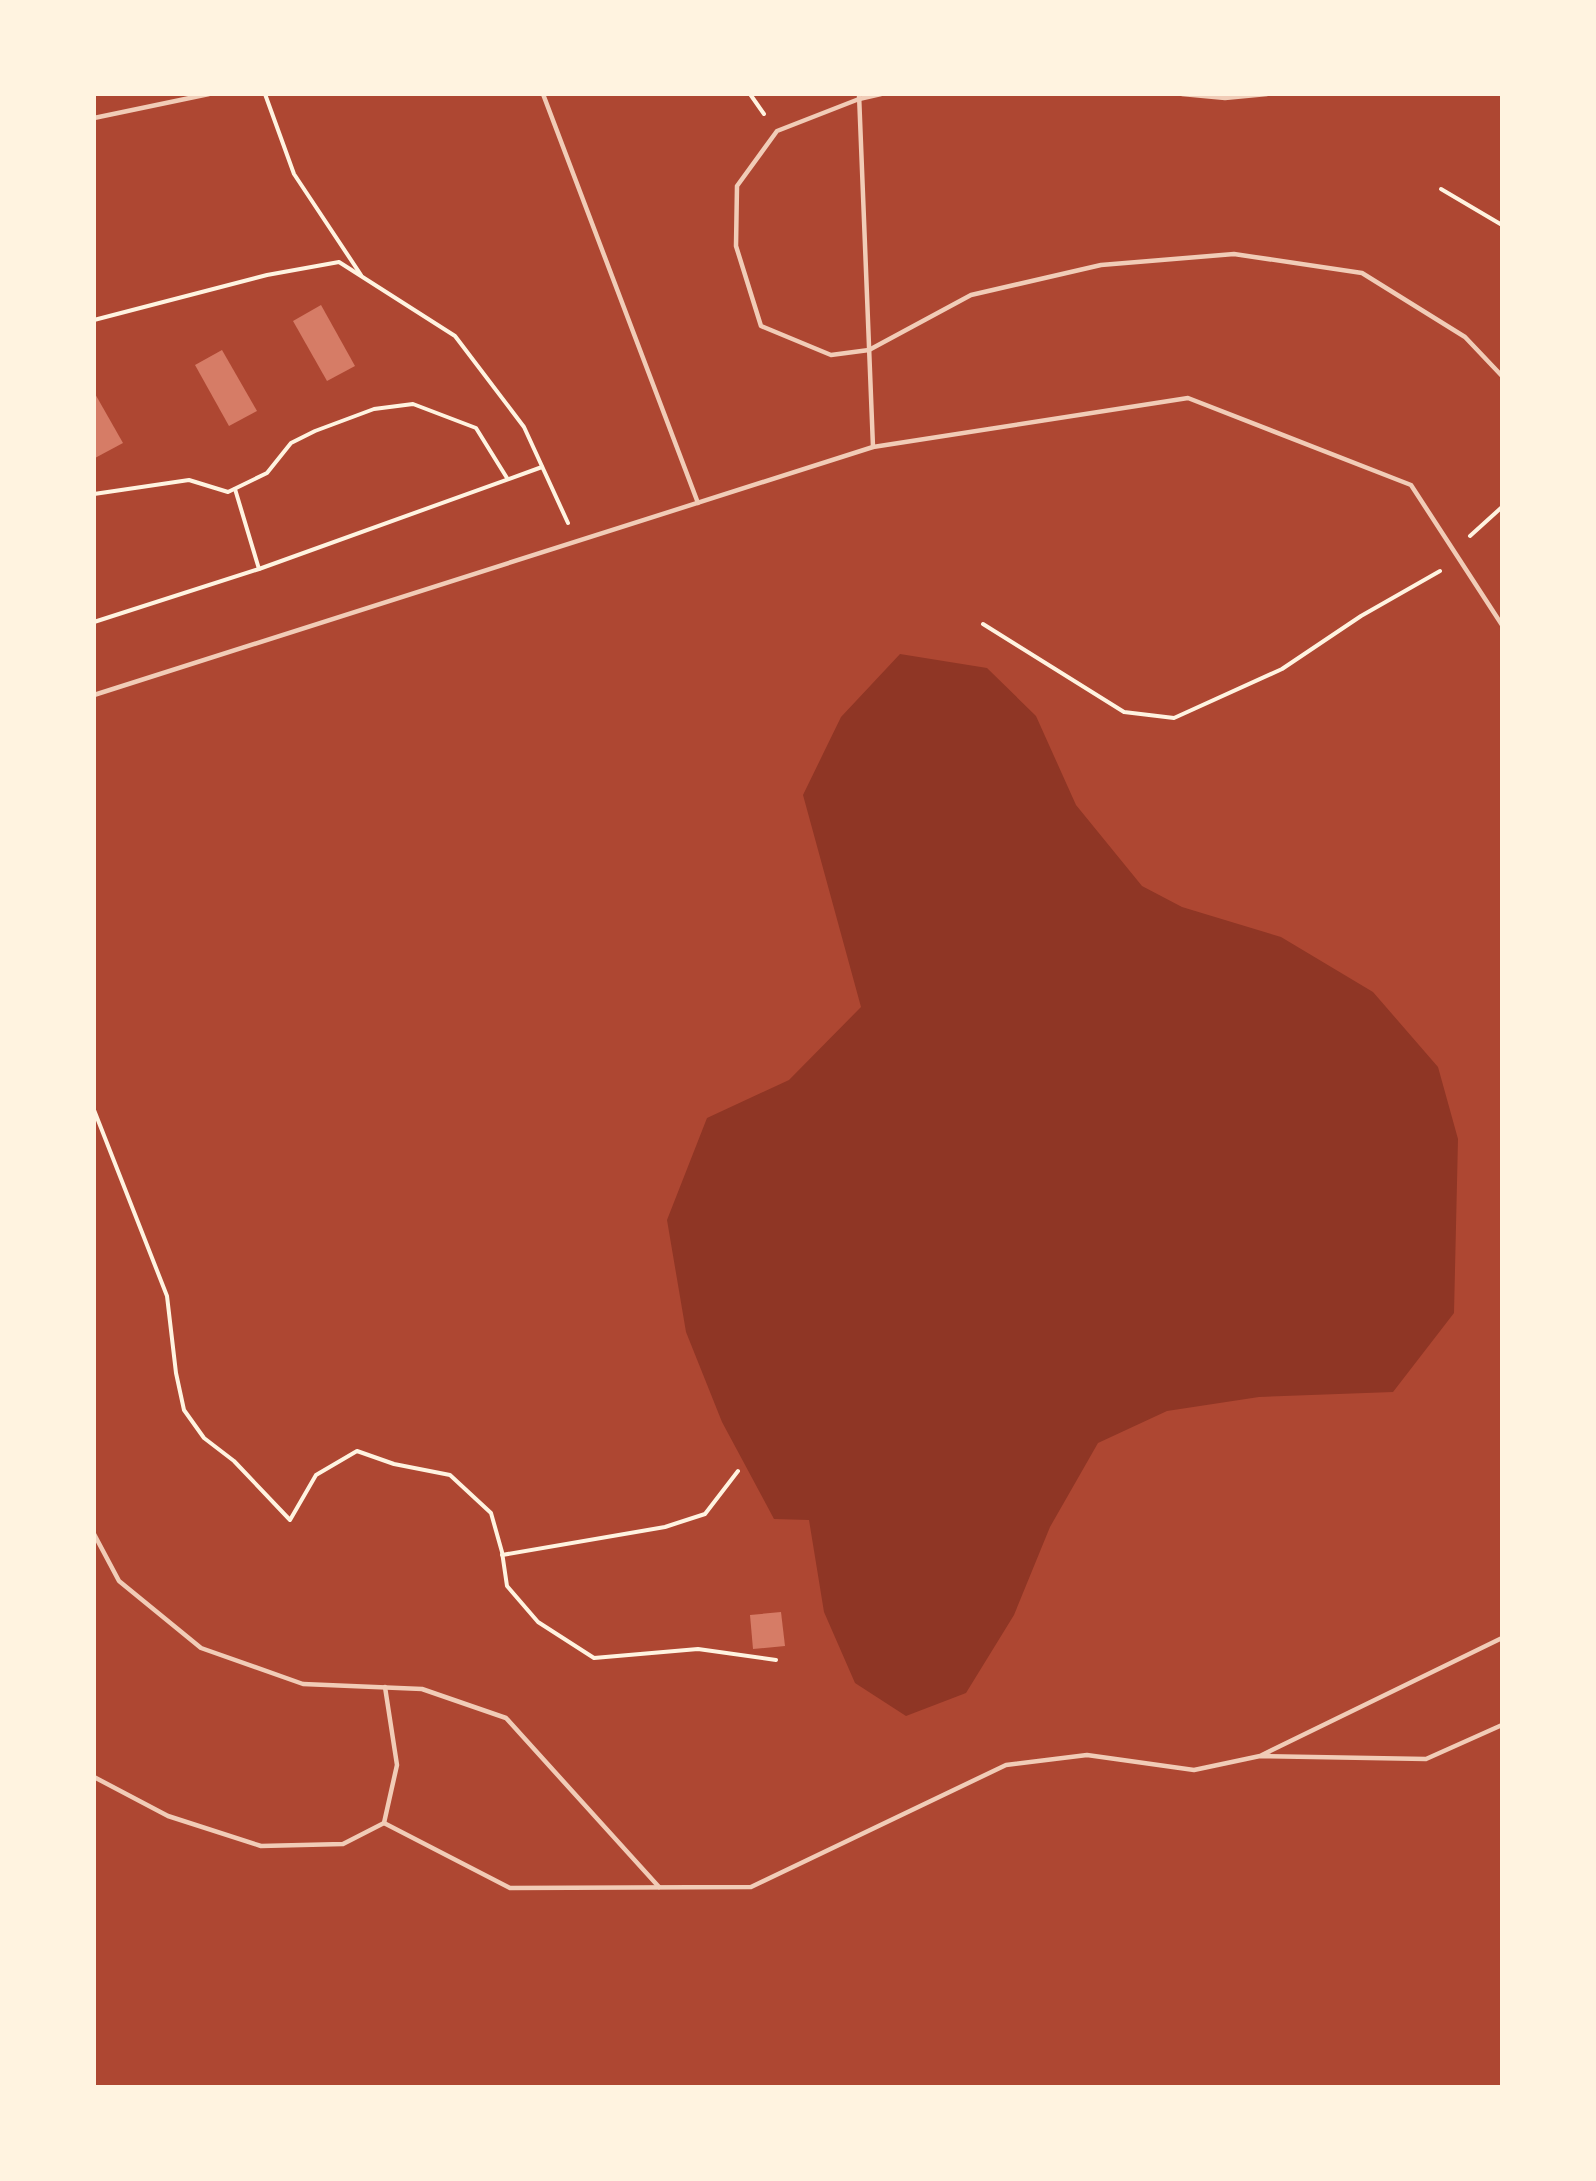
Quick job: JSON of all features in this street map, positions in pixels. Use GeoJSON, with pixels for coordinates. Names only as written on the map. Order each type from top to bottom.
{"type":"FeatureCollection","features":[{"type":"Feature","properties":{"kind":"lane"},"geometry":{"type":"LineString","coordinates":[[94,118],[209,94]]}},
{"type":"Feature","properties":{"kind":"lane"},"geometry":{"type":"LineString","coordinates":[[543,94],[698,503]]}},
{"type":"Feature","properties":{"kind":"lane"},"geometry":{"type":"LineString","coordinates":[[881,94],[859,97],[777,131],[737,186],[736,246],[761,326],[831,355],[869,350],[971,295],[1101,265],[1234,254],[1362,273],[1464,338],[1502,376]]}},
{"type":"Feature","properties":{"kind":"lane"},"geometry":{"type":"LineString","coordinates":[[1182,94],[1225,98],[1265,95]]}},
{"type":"Feature","properties":{"kind":"lane"},"geometry":{"type":"LineString","coordinates":[[859,97],[873,447]]}},
{"type":"Feature","properties":{"kind":"lane"},"geometry":{"type":"LineString","coordinates":[[94,695],[873,447],[1188,398],[1411,485],[1502,625]]}},
{"type":"Feature","properties":{"kind":"lane"},"geometry":{"type":"LineString","coordinates":[[94,1534],[119,1581],[201,1648],[303,1684],[422,1689],[506,1718],[659,1887]]}},
{"type":"Feature","properties":{"kind":"lane"},"geometry":{"type":"LineString","coordinates":[[1260,1756],[1502,1638]]}},
{"type":"Feature","properties":{"kind":"lane"},"geometry":{"type":"LineString","coordinates":[[384,1823],[397,1765],[386,1687]]}},
{"type":"Feature","properties":{"kind":"lane"},"geometry":{"type":"LineString","coordinates":[[384,1823],[510,1888],[751,1887],[1006,1765],[1087,1755],[1194,1770],[1260,1756],[1426,1759],[1502,1725]]}},
{"type":"Feature","properties":{"kind":"lane"},"geometry":{"type":"LineString","coordinates":[[94,1777],[168,1816],[261,1846],[343,1844],[384,1823]]}},
{"type":"Feature","properties":{"kind":"path"},"geometry":{"type":"LineString","coordinates":[[265,94],[294,174],[363,278]]}},
{"type":"Feature","properties":{"kind":"path"},"geometry":{"type":"LineString","coordinates":[[1441,189],[1502,225]]}},
{"type":"Feature","properties":{"kind":"path"},"geometry":{"type":"LineString","coordinates":[[94,320],[267,275],[339,262],[455,336],[524,427],[576,542]]}},
{"type":"Feature","properties":{"kind":"path"},"geometry":{"type":"LineString","coordinates":[[94,494],[189,480],[228,492],[267,474],[291,443],[315,430],[374,409],[413,404],[476,428],[507,478]]}},
{"type":"Feature","properties":{"kind":"path"},"geometry":{"type":"LineString","coordinates":[[94,622],[259,569],[542,467]]}},
{"type":"Feature","properties":{"kind":"path"},"geometry":{"type":"LineString","coordinates":[[235,489],[259,569]]}},
{"type":"Feature","properties":{"kind":"path"},"geometry":{"type":"LineString","coordinates":[[983,624],[1125,712],[1173,717],[1282,669],[1361,616],[1438,573],[1454,552],[1502,507]]}},
{"type":"Feature","properties":{"kind":"path"},"geometry":{"type":"LineString","coordinates":[[94,1110],[167,1296],[176,1373],[184,1410],[204,1438],[234,1461],[290,1520],[316,1475],[357,1451],[394,1464],[450,1474],[491,1514],[502,1555],[507,1586],[538,1622],[594,1658],[698,1648],[776,1660]]}},
{"type":"Feature","properties":{"kind":"path"},"geometry":{"type":"LineString","coordinates":[[502,1555],[665,1527],[705,1514],[738,1471]]}},
{"type":"Feature","properties":{"kind":"shaded area"},"geometry":{"type":"Polygon","coordinates":[[[95,95],[1501,95],[1501,2086],[95,2086],[95,95]]]}},
{"type":"Feature","properties":{"kind":"shaded area"},"geometry":{"type":"Polygon","coordinates":[[[900,654],[987,668],[1036,716],[1076,805],[1142,886],[1182,907],[1281,937],[1373,992],[1438,1067],[1458,1139],[1454,1313],[1393,1392],[1259,1397],[1167,1411],[1098,1443],[1050,1527],[1014,1615],[966,1693],[906,1716],[855,1683],[824,1612],[809,1520],[774,1519],[722,1422],[686,1332],[667,1220],[707,1118],[789,1080],[861,1007],[803,795],[841,717],[900,654]]]}},
{"type":"Feature","properties":{"kind":"building"},"geometry":{"type":"Polygon","coordinates":[[[321,305],[355,366],[327,381],[293,321],[321,305]]]}},
{"type":"Feature","properties":{"kind":"building"},"geometry":{"type":"Polygon","coordinates":[[[222,350],[257,411],[229,426],[195,365],[222,350]]]}},
{"type":"Feature","properties":{"kind":"building"},"geometry":{"type":"Polygon","coordinates":[[[94,392],[123,443],[95,458],[94,457],[94,392]]]}},
{"type":"Feature","properties":{"kind":"building"},"geometry":{"type":"Polygon","coordinates":[[[781,1612],[785,1646],[753,1649],[750,1615],[781,1612]]]}}]}
